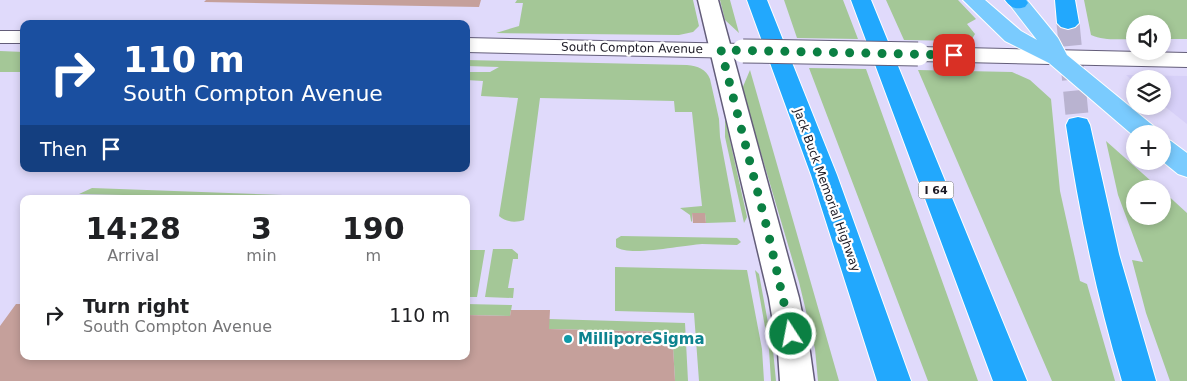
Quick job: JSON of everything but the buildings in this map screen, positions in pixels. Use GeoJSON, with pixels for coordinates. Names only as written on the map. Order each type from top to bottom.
{"type":"FeatureCollection","features":[{"type":"Feature","properties":{"kind":"highway","name":"Jack Buck Memorial Highway"},"geometry":{"type":"LineString","coordinates":[[757,0],[824,175],[894,381]]}},
{"type":"Feature","properties":{"kind":"highway"},"geometry":{"type":"LineString","coordinates":[[773,0],[776,25],[774,42]]}},
{"type":"Feature","properties":{"kind":"highway","name":"I 64"},"geometry":{"type":"LineString","coordinates":[[861,0],[1010,381]]}},
{"type":"Feature","properties":{"kind":"highway"},"geometry":{"type":"LineString","coordinates":[[1065,0],[1068,23]]}},
{"type":"Feature","properties":{"kind":"highway"},"geometry":{"type":"LineString","coordinates":[[1078,125],[1087,186],[1102,252],[1139,381]]}},
{"type":"Feature","properties":{"kind":"main road"},"geometry":{"type":"LineString","coordinates":[[973,1],[1013,36],[1057,58],[1136,125]]}},
{"type":"Feature","properties":{"kind":"main road"},"geometry":{"type":"LineString","coordinates":[[1016,1],[1050,43],[1057,58]]}},
{"type":"Feature","properties":{"kind":"main road"},"geometry":{"type":"LineString","coordinates":[[0,37],[20,37]]}},
{"type":"Feature","properties":{"kind":"main road","name":"South Compton Avenue"},"geometry":{"type":"LineString","coordinates":[[470,45],[1187,60]]}},
{"type":"Feature","properties":{"kind":"main road"},"geometry":{"type":"LineString","coordinates":[[1171,154],[1187,167]]}},
{"type":"Feature","properties":{"kind":"street"},"geometry":{"type":"LineString","coordinates":[[708,0],[732,51],[794,352],[797,381]]}},
{"type":"Feature","properties":{"kind":"shaded area"},"geometry":{"type":"Polygon","coordinates":[[[1171,76],[1187,76],[1187,124],[1171,111],[1171,76]]]}},
{"type":"Feature","properties":{"kind":"green space"},"geometry":{"type":"Polygon","coordinates":[[[517,0],[693,0],[699,26],[693,32],[679,35],[496,33],[519,26],[523,3],[515,3],[517,0]]]}},
{"type":"Feature","properties":{"kind":"green space"},"geometry":{"type":"Polygon","coordinates":[[[720,0],[730,0],[739,33],[725,20],[720,0]]]}},
{"type":"Feature","properties":{"kind":"green space"},"geometry":{"type":"Polygon","coordinates":[[[784,0],[843,0],[858,39],[797,38],[784,0]]]}},
{"type":"Feature","properties":{"kind":"green space"},"geometry":{"type":"Polygon","coordinates":[[[886,0],[958,0],[976,19],[967,24],[975,34],[972,39],[962,41],[904,40],[886,0]]]}},
{"type":"Feature","properties":{"kind":"green space"},"geometry":{"type":"Polygon","coordinates":[[[1084,0],[1187,0],[1187,39],[1171,39],[1171,15],[1126,15],[1126,39],[1107,39],[1091,35],[1084,0]]]}},
{"type":"Feature","properties":{"kind":"green space"},"geometry":{"type":"Polygon","coordinates":[[[0,51],[20,52],[20,72],[0,72],[0,51]]]}},
{"type":"Feature","properties":{"kind":"green space"},"geometry":{"type":"Polygon","coordinates":[[[470,60],[687,65],[701,69],[710,79],[719,119],[720,137],[736,222],[706,223],[705,214],[692,213],[692,222],[690,215],[680,208],[702,206],[692,112],[675,112],[674,101],[540,98],[524,220],[505,220],[499,216],[518,98],[481,96],[483,81],[470,80],[470,72],[490,72],[499,67],[470,66],[470,60]]]}},
{"type":"Feature","properties":{"kind":"green space"},"geometry":{"type":"Polygon","coordinates":[[[809,68],[866,69],[978,381],[928,381],[809,68]]]}},
{"type":"Feature","properties":{"kind":"green space"},"geometry":{"type":"Polygon","coordinates":[[[750,70],[839,381],[818,381],[815,349],[799,282],[742,89],[750,70]]]}},
{"type":"Feature","properties":{"kind":"green space"},"geometry":{"type":"Polygon","coordinates":[[[918,70],[1012,72],[1030,80],[1051,99],[1060,191],[1080,281],[1087,284],[1115,381],[1052,381],[918,70]]]}},
{"type":"Feature","properties":{"kind":"green space"},"geometry":{"type":"Polygon","coordinates":[[[725,118],[747,217],[744,223],[725,137],[725,118]]]}},
{"type":"Feature","properties":{"kind":"green space"},"geometry":{"type":"Polygon","coordinates":[[[1106,141],[1126,159],[1126,170],[1139,170],[1150,180],[1126,180],[1126,216],[1118,195],[1106,141]]]}},
{"type":"Feature","properties":{"kind":"green space"},"geometry":{"type":"Polygon","coordinates":[[[92,188],[284,195],[122,195],[79,194],[92,188]]]}},
{"type":"Feature","properties":{"kind":"green space"},"geometry":{"type":"Polygon","coordinates":[[[1171,198],[1187,213],[1187,381],[1170,381],[1146,313],[1132,260],[1143,262],[1129,225],[1171,225],[1171,198]]]}},
{"type":"Feature","properties":{"kind":"green space"},"geometry":{"type":"Polygon","coordinates":[[[621,236],[737,238],[741,242],[737,245],[702,244],[632,251],[616,247],[616,239],[621,236]]]}},
{"type":"Feature","properties":{"kind":"green space"},"geometry":{"type":"Polygon","coordinates":[[[493,249],[512,249],[518,254],[518,259],[513,259],[508,288],[514,288],[513,298],[485,297],[493,249]]]}},
{"type":"Feature","properties":{"kind":"green space"},"geometry":{"type":"Polygon","coordinates":[[[470,250],[485,250],[477,297],[470,297],[470,250]]]}},
{"type":"Feature","properties":{"kind":"green space"},"geometry":{"type":"Polygon","coordinates":[[[615,267],[747,270],[762,349],[764,381],[699,381],[694,313],[615,311],[615,267]]]}},
{"type":"Feature","properties":{"kind":"green space"},"geometry":{"type":"Polygon","coordinates":[[[755,270],[759,274],[773,350],[776,381],[771,381],[769,350],[755,270]]]}},
{"type":"Feature","properties":{"kind":"green space"},"geometry":{"type":"Polygon","coordinates":[[[470,304],[512,305],[510,316],[470,315],[470,304]]]}},
{"type":"Feature","properties":{"kind":"green space"},"geometry":{"type":"Polygon","coordinates":[[[549,319],[685,323],[688,381],[675,381],[673,347],[669,347],[668,332],[549,329],[549,319]]]}},
{"type":"Feature","properties":{"kind":"tunnel"},"geometry":{"type":"LineString","coordinates":[[1068,23],[1078,125]]}},
{"type":"Feature","properties":{"kind":"place","name":"MilliporeSigma"},"geometry":{"type":"Point","coordinates":[568,339]}},
{"type":"Feature","properties":{"kind":"route"},"geometry":{"type":"LineString","coordinates":[[791,334],[768,232],[721,50],[954,55]]}}]}
